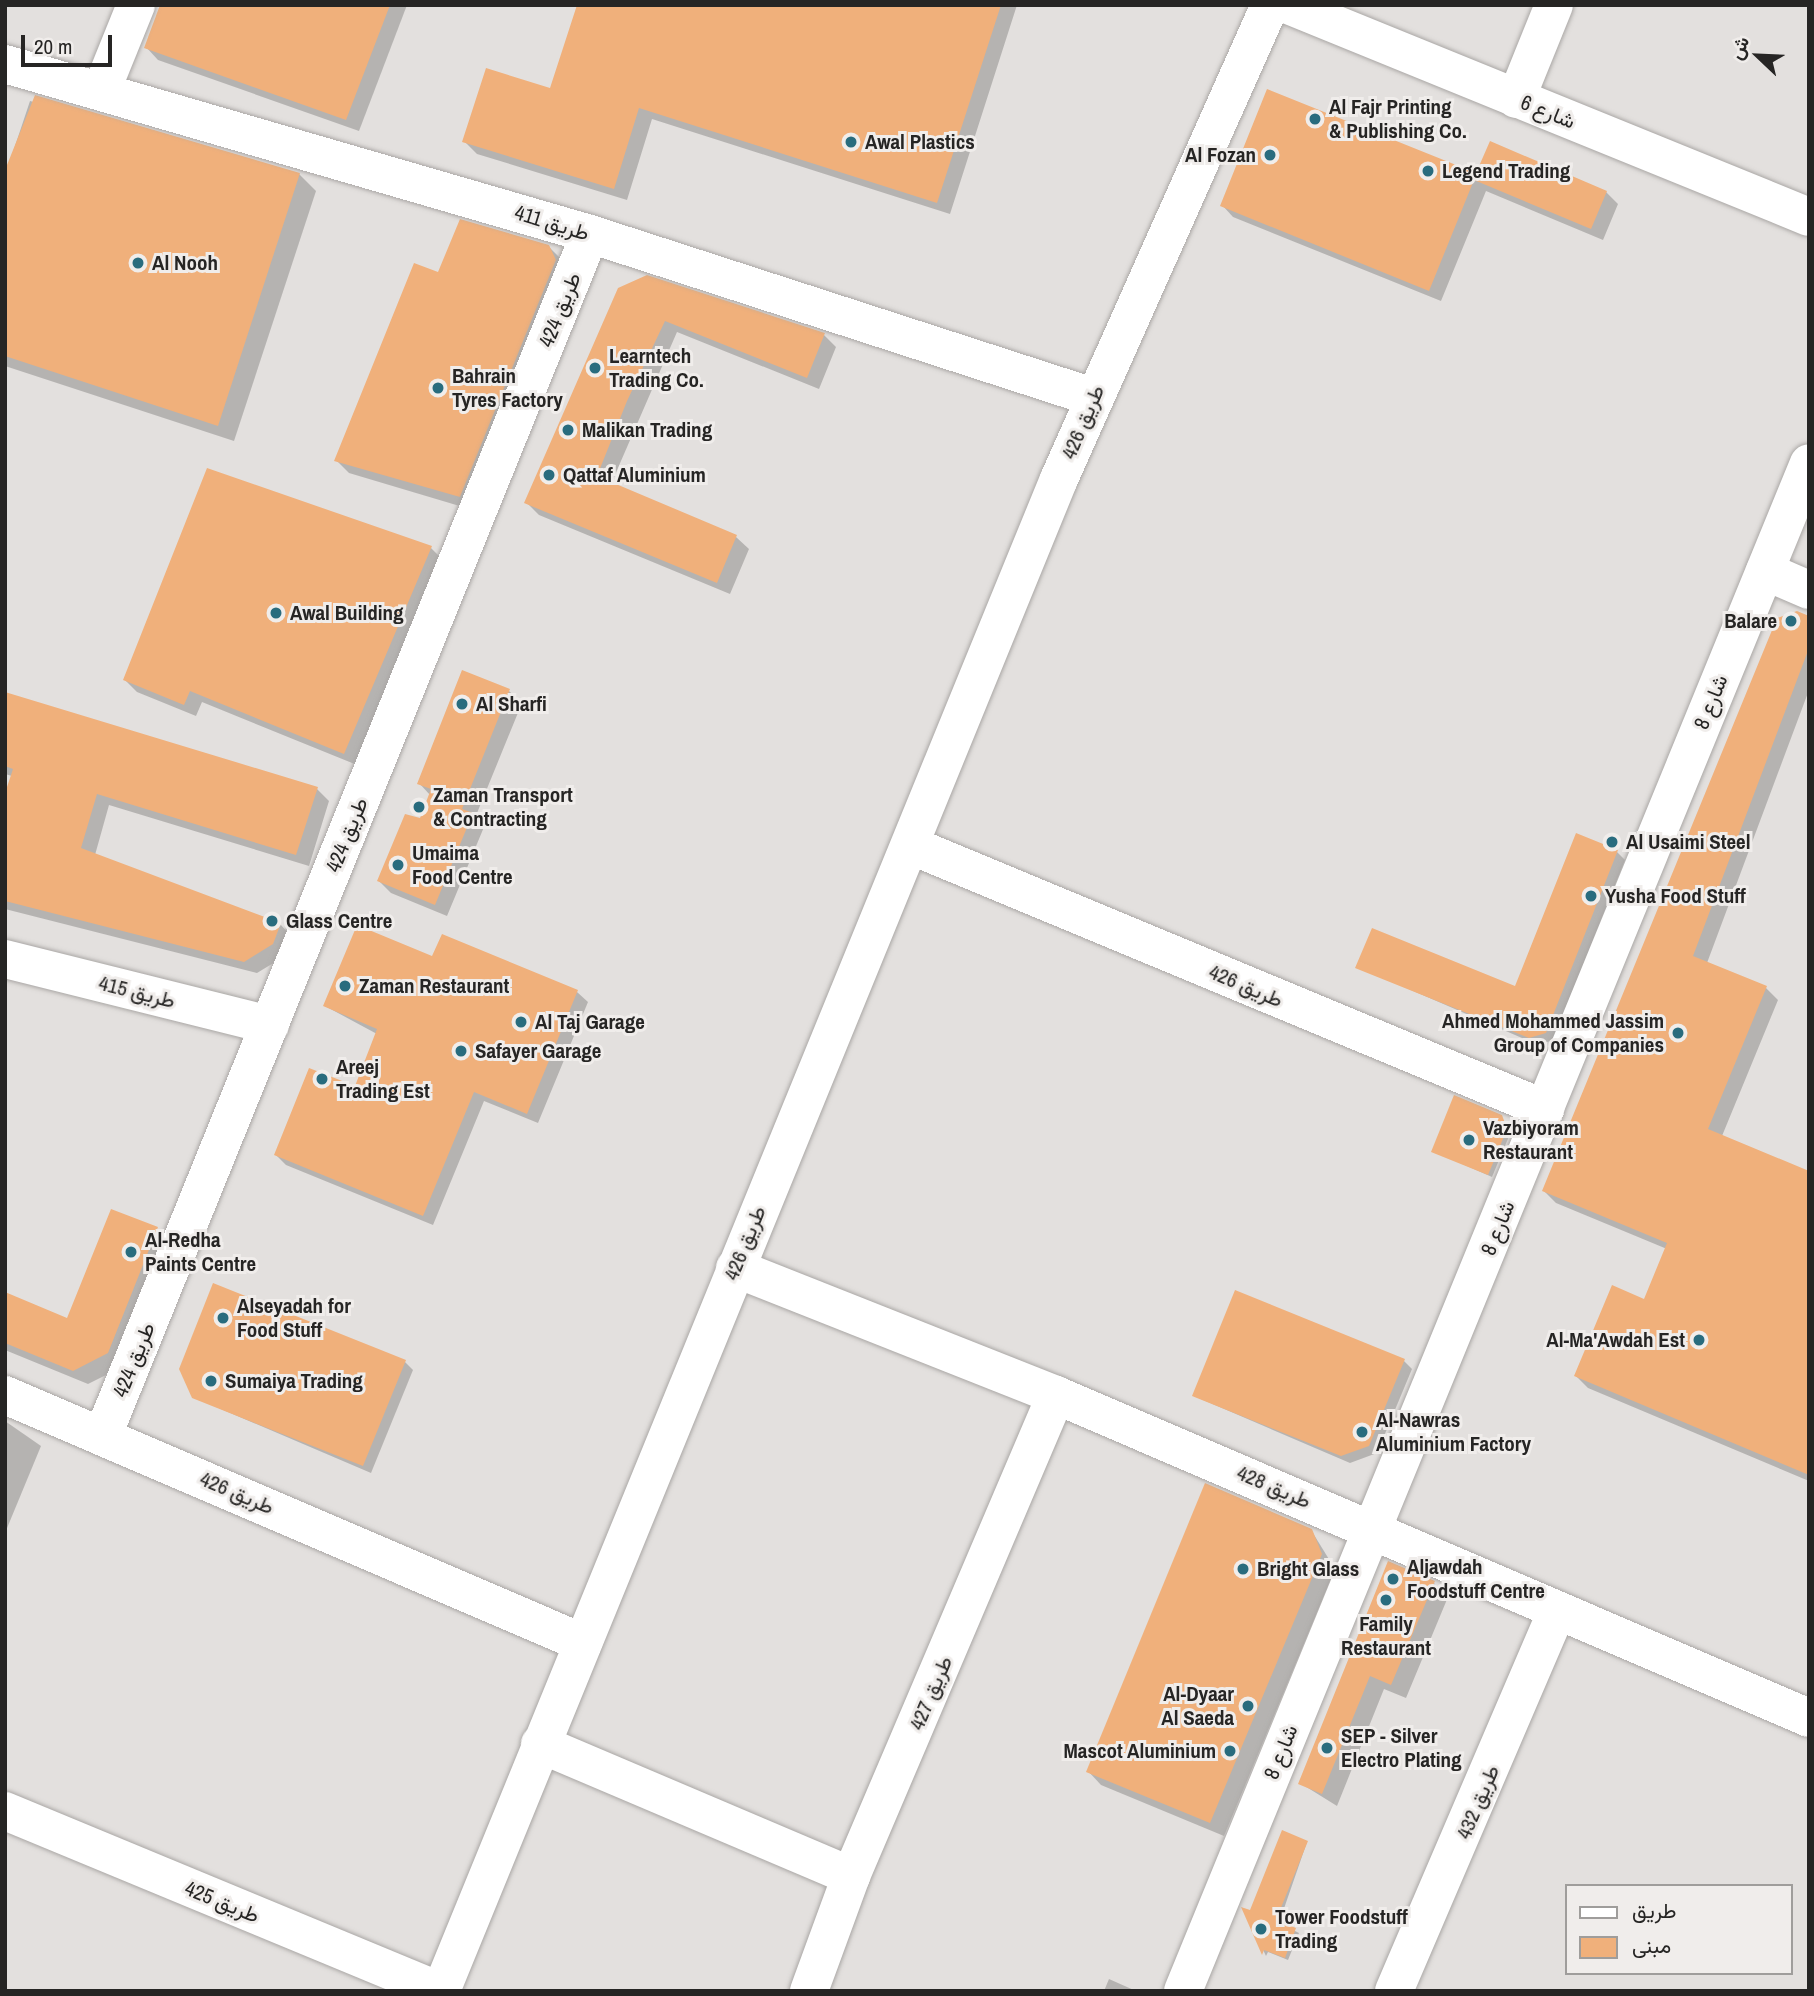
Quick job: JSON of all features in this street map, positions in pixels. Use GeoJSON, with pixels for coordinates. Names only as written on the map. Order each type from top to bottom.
{"type":"FeatureCollection","features":[{"type":"Feature","properties":{"kind":"street"},"geometry":{"type":"LineString","coordinates":[[102,89],[136,5]]}},
{"type":"Feature","properties":{"kind":"street","name":"طريق 426"},"geometry":{"type":"LineString","coordinates":[[440,1991],[1093,397],[1270,5]]}},
{"type":"Feature","properties":{"kind":"street","name":"شارع 6"},"geometry":{"type":"LineString","coordinates":[[1288,5],[1809,217]]}},
{"type":"Feature","properties":{"kind":"street"},"geometry":{"type":"LineString","coordinates":[[1516,99],[1554,5]]}},
{"type":"Feature","properties":{"kind":"street","name":"طريق 411"},"geometry":{"type":"LineString","coordinates":[[5,64],[102,89],[590,234],[1093,397]]}},
{"type":"Feature","properties":{"kind":"street","name":"طريق 424"},"geometry":{"type":"LineString","coordinates":[[103,1435],[590,234]]}},
{"type":"Feature","properties":{"kind":"street","name":"شارع 8"},"geometry":{"type":"LineString","coordinates":[[1193,1987],[1373,1529],[1809,463]]}},
{"type":"Feature","properties":{"kind":"street"},"geometry":{"type":"LineString","coordinates":[[1765,571],[1809,590]]}},
{"type":"Feature","properties":{"kind":"street","name":"طريق 426"},"geometry":{"type":"LineString","coordinates":[[910,845],[1545,1109]]}},
{"type":"Feature","properties":{"kind":"street","name":"طريق 415"},"geometry":{"type":"LineString","coordinates":[[5,959],[270,1025]]}},
{"type":"Feature","properties":{"kind":"street","name":"طريق 428"},"geometry":{"type":"LineString","coordinates":[[734,1268],[1056,1395],[1809,1718]]}},
{"type":"Feature","properties":{"kind":"street","name":"طريق 426"},"geometry":{"type":"LineString","coordinates":[[5,1395],[583,1643]]}},
{"type":"Feature","properties":{"kind":"street","name":"طريق 427"},"geometry":{"type":"LineString","coordinates":[[809,1991],[851,1876],[1056,1395]]}},
{"type":"Feature","properties":{"kind":"street","name":"طريق 432"},"geometry":{"type":"LineString","coordinates":[[1394,1991],[1557,1611]]}},
{"type":"Feature","properties":{"kind":"street"},"geometry":{"type":"LineString","coordinates":[[540,1744],[851,1876]]}},
{"type":"Feature","properties":{"kind":"street","name":"طريق 425"},"geometry":{"type":"LineString","coordinates":[[5,1811],[440,1991]]}},
{"type":"Feature","properties":{"kind":"building"},"geometry":{"type":"Polygon","coordinates":[[[160,5],[390,5],[346,120],[144,48],[160,5]]]}},
{"type":"Feature","properties":{"kind":"building","name":"Awal Plastics"},"geometry":{"type":"Polygon","coordinates":[[[577,5],[1001,5],[937,203],[639,108],[614,189],[462,142],[486,68],[550,88],[577,5]]]}},
{"type":"Feature","properties":{"kind":"building"},"geometry":{"type":"Polygon","coordinates":[[[1267,89],[1476,173],[1490,141],[1607,191],[1591,229],[1474,180],[1429,291],[1220,206],[1267,89]]]}},
{"type":"Feature","properties":{"kind":"building","name":"Al Nooh"},"geometry":{"type":"Polygon","coordinates":[[[35,95],[300,173],[218,426],[5,356],[5,170],[35,95]]]}},
{"type":"Feature","properties":{"kind":"building","name":"Bahrain Tyres Factory"},"geometry":{"type":"Polygon","coordinates":[[[460,219],[549,245],[556,260],[460,497],[334,461],[414,263],[438,272],[460,219]]]}},
{"type":"Feature","properties":{"kind":"building"},"geometry":{"type":"Polygon","coordinates":[[[647,275],[825,333],[807,378],[665,321],[627,401],[597,476],[737,535],[717,583],[524,503],[618,288],[647,275]]]}},
{"type":"Feature","properties":{"kind":"building","name":"Awal Building"},"geometry":{"type":"Polygon","coordinates":[[[207,468],[432,546],[344,754],[190,691],[184,705],[123,680],[207,468]]]}},
{"type":"Feature","properties":{"kind":"building"},"geometry":{"type":"Polygon","coordinates":[[[1797,611],[1809,616],[1809,648],[1693,956],[1767,986],[1708,1129],[1809,1171],[1809,1475],[1574,1376],[1612,1285],[1644,1299],[1667,1243],[1542,1191],[1777,618],[1797,611]]]}},
{"type":"Feature","properties":{"kind":"building"},"geometry":{"type":"Polygon","coordinates":[[[462,670],[510,689],[462,809],[473,813],[435,905],[377,881],[405,814],[420,818],[431,789],[417,784],[462,670]]]}},
{"type":"Feature","properties":{"kind":"building"},"geometry":{"type":"Polygon","coordinates":[[[5,692],[318,787],[296,855],[97,794],[81,848],[281,923],[273,944],[244,962],[5,901],[5,793],[13,769],[5,766],[5,692]]]}},
{"type":"Feature","properties":{"kind":"building"},"geometry":{"type":"Polygon","coordinates":[[[1576,833],[1618,850],[1546,1033],[1529,1038],[1355,968],[1372,928],[1515,986],[1576,833]]]}},
{"type":"Feature","properties":{"kind":"building"},"geometry":{"type":"Polygon","coordinates":[[[357,925],[432,956],[442,934],[578,990],[527,1114],[474,1092],[423,1216],[274,1155],[309,1068],[355,1086],[377,1029],[323,1006],[357,925]]]}},
{"type":"Feature","properties":{"kind":"building","name":"Vazbiyoram Restaurant"},"geometry":{"type":"Polygon","coordinates":[[[1454,1095],[1502,1115],[1507,1129],[1488,1175],[1431,1152],[1454,1095]]]}},
{"type":"Feature","properties":{"kind":"building"},"geometry":{"type":"Polygon","coordinates":[[[111,1209],[158,1227],[108,1353],[73,1371],[5,1343],[5,1292],[67,1318],[111,1209]]]}},
{"type":"Feature","properties":{"kind":"building"},"geometry":{"type":"Polygon","coordinates":[[[213,1283],[406,1360],[363,1466],[192,1398],[179,1369],[213,1283]]]}},
{"type":"Feature","properties":{"kind":"building"},"geometry":{"type":"Polygon","coordinates":[[[1235,1290],[1405,1359],[1369,1446],[1341,1456],[1192,1396],[1235,1290]]]}},
{"type":"Feature","properties":{"kind":"building"},"geometry":{"type":"Polygon","coordinates":[[[1205,1483],[1312,1529],[1322,1554],[1210,1823],[1086,1772],[1205,1483]]]}},
{"type":"Feature","properties":{"kind":"building"},"geometry":{"type":"Polygon","coordinates":[[[1388,1561],[1435,1581],[1391,1685],[1370,1676],[1322,1794],[1298,1784],[1388,1561]]]}},
{"type":"Feature","properties":{"kind":"building"},"geometry":{"type":"Polygon","coordinates":[[[1282,1830],[1308,1841],[1276,1920],[1296,1928],[1285,1958],[1264,1950],[1262,1955],[1241,1907],[1250,1910],[1282,1830]]]}},
{"type":"Feature","properties":{"kind":"place","name":"Al Fajr Printing & Publishing Co."},"geometry":{"type":"Point","coordinates":[1315,119]}},
{"type":"Feature","properties":{"kind":"place","name":"Awal Plastics"},"geometry":{"type":"Point","coordinates":[851,142]}},
{"type":"Feature","properties":{"kind":"place","name":"Al Fozan"},"geometry":{"type":"Point","coordinates":[1270,155]}},
{"type":"Feature","properties":{"kind":"place","name":"Legend Trading"},"geometry":{"type":"Point","coordinates":[1428,171]}},
{"type":"Feature","properties":{"kind":"place","name":"Al Nooh"},"geometry":{"type":"Point","coordinates":[138,263]}},
{"type":"Feature","properties":{"kind":"place","name":"Learntech Trading Co."},"geometry":{"type":"Point","coordinates":[595,368]}},
{"type":"Feature","properties":{"kind":"place","name":"Bahrain Tyres Factory"},"geometry":{"type":"Point","coordinates":[438,388]}},
{"type":"Feature","properties":{"kind":"place","name":"Malikan Trading"},"geometry":{"type":"Point","coordinates":[568,430]}},
{"type":"Feature","properties":{"kind":"place","name":"Qattaf Aluminium"},"geometry":{"type":"Point","coordinates":[549,475]}},
{"type":"Feature","properties":{"kind":"place","name":"Awal Building"},"geometry":{"type":"Point","coordinates":[276,613]}},
{"type":"Feature","properties":{"kind":"place","name":"Balare"},"geometry":{"type":"Point","coordinates":[1791,621]}},
{"type":"Feature","properties":{"kind":"place","name":"Al Sharfi"},"geometry":{"type":"Point","coordinates":[462,704]}},
{"type":"Feature","properties":{"kind":"place","name":"Zaman Transport & Contracting"},"geometry":{"type":"Point","coordinates":[419,807]}},
{"type":"Feature","properties":{"kind":"place","name":"Al Usaimi Steel"},"geometry":{"type":"Point","coordinates":[1612,842]}},
{"type":"Feature","properties":{"kind":"place","name":"Umaima Food Centre"},"geometry":{"type":"Point","coordinates":[398,865]}},
{"type":"Feature","properties":{"kind":"place","name":"Yusha Food Stuff"},"geometry":{"type":"Point","coordinates":[1591,896]}},
{"type":"Feature","properties":{"kind":"place","name":"Glass Centre"},"geometry":{"type":"Point","coordinates":[272,921]}},
{"type":"Feature","properties":{"kind":"place","name":"Zaman Restaurant"},"geometry":{"type":"Point","coordinates":[345,986]}},
{"type":"Feature","properties":{"kind":"place","name":"Al Taj Garage"},"geometry":{"type":"Point","coordinates":[521,1022]}},
{"type":"Feature","properties":{"kind":"place","name":"Ahmed Mohammed Jassim Group of Companies"},"geometry":{"type":"Point","coordinates":[1678,1033]}},
{"type":"Feature","properties":{"kind":"place","name":"Safayer Garage"},"geometry":{"type":"Point","coordinates":[461,1051]}},
{"type":"Feature","properties":{"kind":"place","name":"Areej Trading Est"},"geometry":{"type":"Point","coordinates":[322,1079]}},
{"type":"Feature","properties":{"kind":"place","name":"Vazbiyoram Restaurant"},"geometry":{"type":"Point","coordinates":[1469,1140]}},
{"type":"Feature","properties":{"kind":"place","name":"Al-Redha Paints Centre"},"geometry":{"type":"Point","coordinates":[131,1252]}},
{"type":"Feature","properties":{"kind":"place","name":"Alseyadah for Food Stuff"},"geometry":{"type":"Point","coordinates":[223,1318]}},
{"type":"Feature","properties":{"kind":"place","name":"Al-Ma'Awdah Est"},"geometry":{"type":"Point","coordinates":[1699,1340]}},
{"type":"Feature","properties":{"kind":"place","name":"Sumaiya Trading"},"geometry":{"type":"Point","coordinates":[211,1381]}},
{"type":"Feature","properties":{"kind":"place","name":"Al-Nawras Aluminium Factory"},"geometry":{"type":"Point","coordinates":[1362,1432]}},
{"type":"Feature","properties":{"kind":"place","name":"Bright Glass"},"geometry":{"type":"Point","coordinates":[1243,1569]}},
{"type":"Feature","properties":{"kind":"place","name":"Aljawdah Foodstuff Centre"},"geometry":{"type":"Point","coordinates":[1393,1579]}},
{"type":"Feature","properties":{"kind":"place","name":"Family Restaurant"},"geometry":{"type":"Point","coordinates":[1386,1600]}},
{"type":"Feature","properties":{"kind":"place","name":"Al-Dyaar Al Saeda"},"geometry":{"type":"Point","coordinates":[1248,1706]}},
{"type":"Feature","properties":{"kind":"place","name":"SEP - Silver Electro Plating"},"geometry":{"type":"Point","coordinates":[1327,1748]}},
{"type":"Feature","properties":{"kind":"place","name":"Mascot Aluminium"},"geometry":{"type":"Point","coordinates":[1230,1751]}},
{"type":"Feature","properties":{"kind":"place","name":"Tower Foodstuff Trading"},"geometry":{"type":"Point","coordinates":[1261,1929]}}]}
